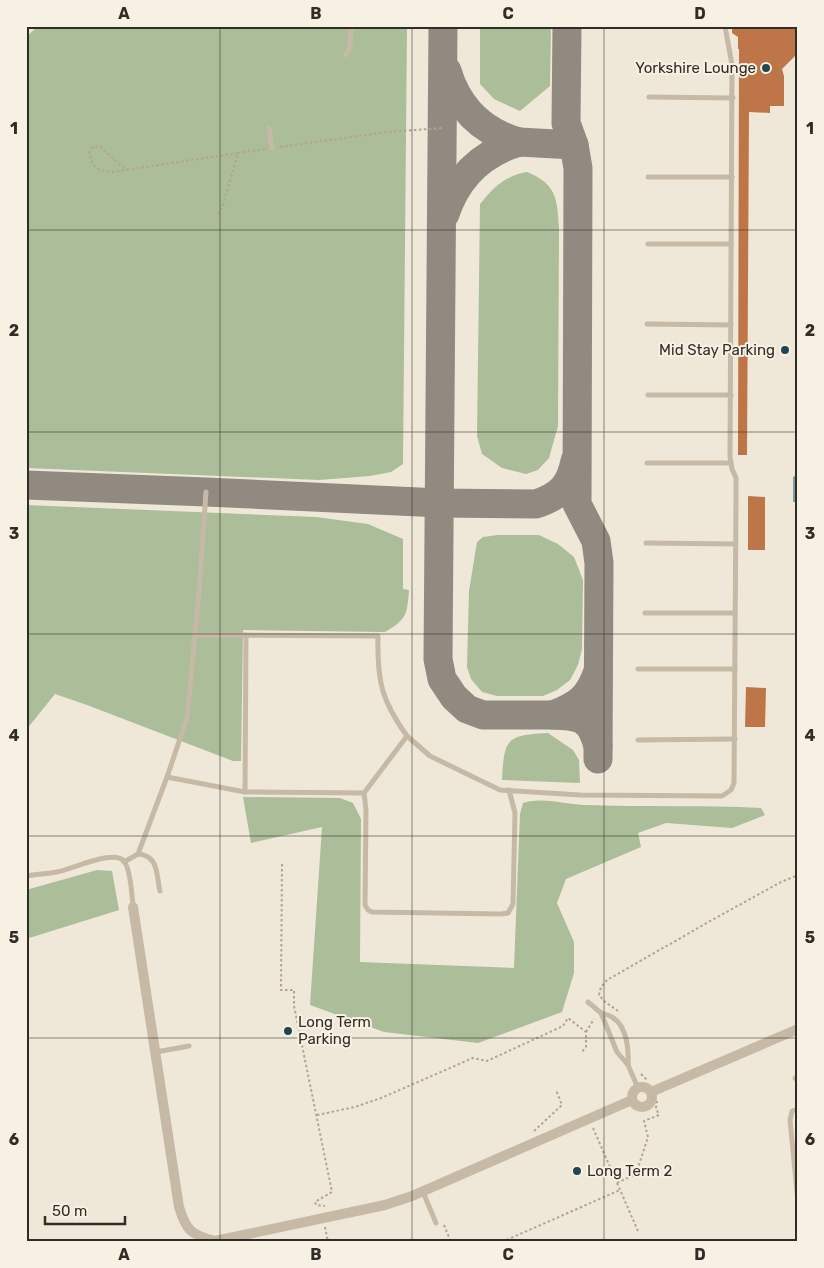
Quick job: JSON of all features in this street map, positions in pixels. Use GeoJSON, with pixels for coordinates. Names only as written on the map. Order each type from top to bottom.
{"type":"FeatureCollection","features":[{"type":"Feature","properties":{"kind":"street"},"geometry":{"type":"LineString","coordinates":[[133,907],[179,1207],[185,1226],[200,1237],[214,1241],[385,1205],[423,1192],[632,1100]]}},
{"type":"Feature","properties":{"kind":"street"},"geometry":{"type":"LineString","coordinates":[[632,1100],[638,1107],[646,1107],[654,1096],[798,1029]]}},
{"type":"Feature","properties":{"kind":"street"},"geometry":{"type":"LineString","coordinates":[[632,1100],[634,1091],[638,1088],[645,1088],[654,1096]]}},
{"type":"Feature","properties":{"kind":"lane"},"geometry":{"type":"LineString","coordinates":[[346,55],[350,46],[351,26]]}},
{"type":"Feature","properties":{"kind":"lane"},"geometry":{"type":"LineString","coordinates":[[195,635],[378,636],[379,669],[384,698],[394,718],[407,736],[430,756],[500,790],[580,795],[722,796],[731,790],[734,783],[735,739],[736,478],[731,464],[733,98],[732,65],[725,26]]}},
{"type":"Feature","properties":{"kind":"lane"},"geometry":{"type":"LineString","coordinates":[[648,98],[733,98]]}},
{"type":"Feature","properties":{"kind":"lane"},"geometry":{"type":"LineString","coordinates":[[270,128],[272,148]]}},
{"type":"Feature","properties":{"kind":"lane"},"geometry":{"type":"LineString","coordinates":[[648,177],[732,177]]}},
{"type":"Feature","properties":{"kind":"lane"},"geometry":{"type":"LineString","coordinates":[[648,244],[731,244]]}},
{"type":"Feature","properties":{"kind":"lane"},"geometry":{"type":"LineString","coordinates":[[647,324],[731,325]]}},
{"type":"Feature","properties":{"kind":"lane"},"geometry":{"type":"LineString","coordinates":[[648,394],[731,395]]}},
{"type":"Feature","properties":{"kind":"lane"},"geometry":{"type":"LineString","coordinates":[[647,463],[731,464]]}},
{"type":"Feature","properties":{"kind":"lane"},"geometry":{"type":"LineString","coordinates":[[138,854],[187,718],[206,492]]}},
{"type":"Feature","properties":{"kind":"lane"},"geometry":{"type":"LineString","coordinates":[[646,544],[736,544]]}},
{"type":"Feature","properties":{"kind":"lane"},"geometry":{"type":"LineString","coordinates":[[645,613],[735,613]]}},
{"type":"Feature","properties":{"kind":"lane"},"geometry":{"type":"LineString","coordinates":[[245,792],[246,635]]}},
{"type":"Feature","properties":{"kind":"lane"},"geometry":{"type":"LineString","coordinates":[[638,669],[735,669]]}},
{"type":"Feature","properties":{"kind":"lane"},"geometry":{"type":"LineString","coordinates":[[407,736],[364,793],[366,810],[365,905],[368,910],[390,912],[508,913],[513,904],[515,813],[509,790]]}},
{"type":"Feature","properties":{"kind":"lane"},"geometry":{"type":"LineString","coordinates":[[638,740],[735,739]]}},
{"type":"Feature","properties":{"kind":"lane"},"geometry":{"type":"LineString","coordinates":[[167,777],[245,792],[364,793]]}},
{"type":"Feature","properties":{"kind":"lane"},"geometry":{"type":"LineString","coordinates":[[124,862],[138,854],[146,855],[154,861],[160,891]]}},
{"type":"Feature","properties":{"kind":"lane"},"geometry":{"type":"LineString","coordinates":[[26,876],[58,872],[108,857],[118,857],[124,862],[128,871],[133,907]]}},
{"type":"Feature","properties":{"kind":"lane"},"geometry":{"type":"LineString","coordinates":[[588,1002],[601,1013],[612,1017],[623,1030],[629,1050],[628,1065]]}},
{"type":"Feature","properties":{"kind":"lane"},"geometry":{"type":"LineString","coordinates":[[601,1013],[617,1052],[628,1065],[638,1088]]}},
{"type":"Feature","properties":{"kind":"lane"},"geometry":{"type":"LineString","coordinates":[[156,1052],[189,1046]]}},
{"type":"Feature","properties":{"kind":"lane"},"geometry":{"type":"LineString","coordinates":[[798,1109],[792,1111],[790,1120],[798,1202]]}},
{"type":"Feature","properties":{"kind":"lane"},"geometry":{"type":"LineString","coordinates":[[423,1192],[439,1222]]}},
{"type":"Feature","properties":{"kind":"path"},"geometry":{"type":"LineString","coordinates":[[129,170],[119,164],[100,146],[93,147],[89,153],[93,165],[100,171],[112,172],[129,170],[272,148],[386,132],[443,128]]}},
{"type":"Feature","properties":{"kind":"path"},"geometry":{"type":"LineString","coordinates":[[217,215],[222,208],[238,153]]}},
{"type":"Feature","properties":{"kind":"path"},"geometry":{"type":"LineString","coordinates":[[282,864],[281,990],[294,990],[294,1006],[332,1192],[315,1202],[316,1205],[326,1207]]}},
{"type":"Feature","properties":{"kind":"path"},"geometry":{"type":"LineString","coordinates":[[619,1012],[599,995],[601,987],[607,980],[781,882],[798,875]]}},
{"type":"Feature","properties":{"kind":"path"},"geometry":{"type":"LineString","coordinates":[[316,1115],[355,1107],[381,1098],[473,1058],[487,1061],[563,1026],[568,1018],[586,1032],[586,1047],[581,1053]]}},
{"type":"Feature","properties":{"kind":"path"},"geometry":{"type":"LineString","coordinates":[[639,1069],[646,1081],[654,1082]]}},
{"type":"Feature","properties":{"kind":"path"},"geometry":{"type":"LineString","coordinates":[[528,1146],[525,1139],[562,1105],[556,1090]]}},
{"type":"Feature","properties":{"kind":"path"},"geometry":{"type":"LineString","coordinates":[[617,1183],[636,1174],[648,1137],[644,1121],[659,1115],[654,1096]]}},
{"type":"Feature","properties":{"kind":"path"},"geometry":{"type":"LineString","coordinates":[[589,1119],[638,1231]]}},
{"type":"Feature","properties":{"kind":"path"},"geometry":{"type":"LineString","coordinates":[[502,1242],[620,1190]]}},
{"type":"Feature","properties":{"kind":"path"},"geometry":{"type":"LineString","coordinates":[[323,1218],[328,1242]]}},
{"type":"Feature","properties":{"kind":"path"},"geometry":{"type":"LineString","coordinates":[[439,1222],[451,1242]]}},
{"type":"Feature","properties":{"kind":"green space"},"geometry":{"type":"Polygon","coordinates":[[[38,26],[407,26],[403,464],[391,472],[370,476],[319,480],[26,468],[26,37],[38,26]]]}},
{"type":"Feature","properties":{"kind":"green space"},"geometry":{"type":"Polygon","coordinates":[[[480,26],[551,26],[550,86],[520,111],[494,99],[480,84],[480,26]]]}},
{"type":"Feature","properties":{"kind":"green space"},"geometry":{"type":"Polygon","coordinates":[[[527,172],[544,182],[554,194],[559,229],[558,426],[549,458],[538,470],[526,474],[502,468],[482,454],[477,436],[480,204],[500,183],[512,176],[527,172]]]}},
{"type":"Feature","properties":{"kind":"green space"},"geometry":{"type":"Polygon","coordinates":[[[26,505],[316,517],[368,524],[403,539],[403,589],[409,590],[408,605],[402,620],[385,632],[243,630],[241,761],[233,761],[55,694],[26,730],[26,505]]]}},
{"type":"Feature","properties":{"kind":"green space"},"geometry":{"type":"Polygon","coordinates":[[[539,535],[558,544],[574,557],[583,580],[582,649],[578,665],[570,680],[557,690],[543,696],[497,696],[482,692],[471,679],[467,667],[469,591],[477,542],[483,537],[539,535]]]}},
{"type":"Feature","properties":{"kind":"green space"},"geometry":{"type":"Polygon","coordinates":[[[548,733],[573,750],[579,760],[580,783],[502,780],[504,756],[510,742],[523,735],[548,733]]]}},
{"type":"Feature","properties":{"kind":"green space"},"geometry":{"type":"Polygon","coordinates":[[[243,797],[340,798],[353,803],[361,819],[360,962],[514,968],[520,814],[523,803],[546,801],[584,805],[761,808],[765,815],[732,828],[666,823],[638,833],[641,847],[566,879],[557,903],[574,942],[574,973],[562,1012],[478,1043],[384,1032],[310,1005],[322,827],[251,843],[243,797]]]}},
{"type":"Feature","properties":{"kind":"green space"},"geometry":{"type":"Polygon","coordinates":[[[97,870],[112,871],[119,910],[26,939],[26,890],[97,870]]]}},
{"type":"Feature","properties":{"kind":"water"},"geometry":{"type":"Polygon","coordinates":[[[798,474],[798,502],[793,502],[793,477],[798,474]]]}},
{"type":"Feature","properties":{"kind":"building"},"geometry":{"type":"Polygon","coordinates":[[[732,26],[798,26],[798,53],[782,69],[784,76],[784,106],[770,106],[770,113],[749,112],[747,455],[738,455],[739,49],[738,37],[732,33],[732,26]]]}},
{"type":"Feature","properties":{"kind":"building"},"geometry":{"type":"Polygon","coordinates":[[[748,496],[765,497],[765,550],[748,550],[748,496]]]}},
{"type":"Feature","properties":{"kind":"building"},"geometry":{"type":"Polygon","coordinates":[[[746,687],[766,688],[765,727],[745,727],[746,687]]]}},
{"type":"Feature","properties":{"kind":"taxiway"},"geometry":{"type":"LineString","coordinates":[[443,26],[438,659],[442,679],[454,697],[467,709],[483,715],[553,715]]}},
{"type":"Feature","properties":{"kind":"taxiway"},"geometry":{"type":"LineString","coordinates":[[567,26],[566,123],[574,145],[578,168],[577,504],[596,541],[599,563],[598,759]]}},
{"type":"Feature","properties":{"kind":"taxiway"},"geometry":{"type":"LineString","coordinates":[[445,214],[456,189],[473,168],[494,153],[519,142],[494,132],[473,117],[458,96],[447,71]]}},
{"type":"Feature","properties":{"kind":"taxiway"},"geometry":{"type":"LineString","coordinates":[[519,142],[574,145]]}},
{"type":"Feature","properties":{"kind":"taxiway"},"geometry":{"type":"LineString","coordinates":[[26,485],[440,503],[536,504],[552,497],[563,489],[570,477],[575,461]]}},
{"type":"Feature","properties":{"kind":"taxiway"},"geometry":{"type":"LineString","coordinates":[[598,671],[591,688],[582,699],[569,708],[553,715],[570,716],[583,720],[591,729],[598,746]]}},
{"type":"Feature","properties":{"kind":"place","name":"Yorkshire Lounge"},"geometry":{"type":"Point","coordinates":[766,68]}},
{"type":"Feature","properties":{"kind":"place","name":"Mid Stay Parking"},"geometry":{"type":"Point","coordinates":[785,350]}},
{"type":"Feature","properties":{"kind":"place","name":"Long Term Parking"},"geometry":{"type":"Point","coordinates":[288,1031]}},
{"type":"Feature","properties":{"kind":"place","name":"Long Term 2"},"geometry":{"type":"Point","coordinates":[577,1171]}}]}
